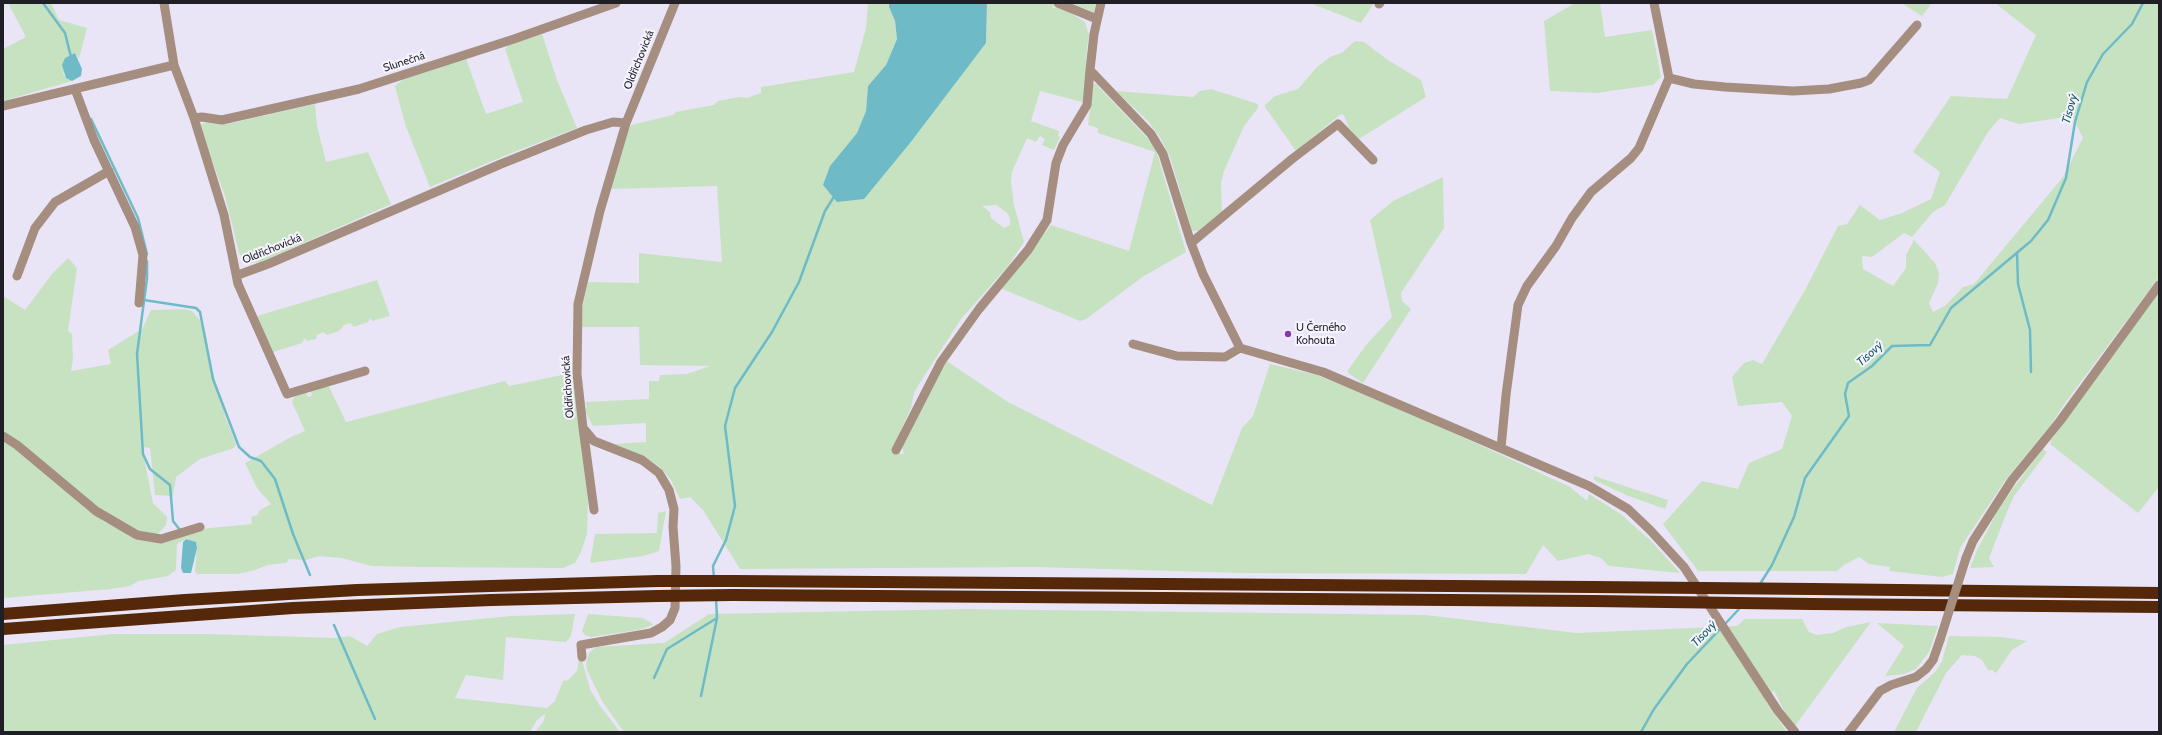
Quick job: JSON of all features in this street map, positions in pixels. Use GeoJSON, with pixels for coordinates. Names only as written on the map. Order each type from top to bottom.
{"type":"FeatureCollection","features":[{"type":"Feature","properties":{"kind":"highway"},"geometry":{"type":"LineString","coordinates":[[3,614],[185,600],[357,590],[658,581],[2159,592]]}},
{"type":"Feature","properties":{"kind":"highway"},"geometry":{"type":"LineString","coordinates":[[3,629],[293,608],[491,600],[733,595],[1593,601],[2159,607]]}},
{"type":"Feature","properties":{"kind":"street","name":"Oldřichovická"},"geometry":{"type":"LineString","coordinates":[[164,3],[174,65],[194,118],[224,215],[238,275],[238,284],[287,394],[365,370]]}},
{"type":"Feature","properties":{"kind":"street","name":"Slunečná"},"geometry":{"type":"LineString","coordinates":[[194,118],[202,117],[222,120],[359,89],[514,39],[616,3]]}},
{"type":"Feature","properties":{"kind":"street"},"geometry":{"type":"LineString","coordinates":[[674,5],[682,3]]}},
{"type":"Feature","properties":{"kind":"street"},"geometry":{"type":"LineString","coordinates":[[1058,3],[1097,19]]}},
{"type":"Feature","properties":{"kind":"street"},"geometry":{"type":"LineString","coordinates":[[896,450],[941,362],[979,309],[1028,250],[1047,220],[1056,163],[1062,145],[1087,105],[1094,34],[1101,3]]}},
{"type":"Feature","properties":{"kind":"street"},"geometry":{"type":"LineString","coordinates":[[1501,448],[1518,305],[1527,286],[1556,246],[1572,218],[1591,192],[1631,158],[1639,148],[1668,78],[1654,3]]}},
{"type":"Feature","properties":{"kind":"street","name":"Oldřichovická"},"geometry":{"type":"LineString","coordinates":[[582,657],[581,645],[651,633],[662,628],[670,620],[675,608],[674,509],[668,490],[659,473],[642,460],[594,441],[583,428],[577,374],[578,304],[600,211],[626,122],[674,5]]}},
{"type":"Feature","properties":{"kind":"street"},"geometry":{"type":"LineString","coordinates":[[1668,78],[1726,87],[1793,91],[1828,89],[1860,83],[1869,80],[1917,25]]}},
{"type":"Feature","properties":{"kind":"street"},"geometry":{"type":"LineString","coordinates":[[3,106],[174,65]]}},
{"type":"Feature","properties":{"kind":"street"},"geometry":{"type":"LineString","coordinates":[[1090,70],[1151,134],[1163,154],[1190,243],[1203,274],[1240,348]]}},
{"type":"Feature","properties":{"kind":"street"},"geometry":{"type":"LineString","coordinates":[[75,89],[94,140],[135,227],[143,255],[139,303]]}},
{"type":"Feature","properties":{"kind":"street","name":"Oldřichovická"},"geometry":{"type":"LineString","coordinates":[[238,275],[268,264],[501,164],[586,130],[613,122],[626,122]]}},
{"type":"Feature","properties":{"kind":"street"},"geometry":{"type":"LineString","coordinates":[[1190,243],[1292,159],[1338,124],[1373,160]]}},
{"type":"Feature","properties":{"kind":"street"},"geometry":{"type":"LineString","coordinates":[[17,276],[35,228],[55,202],[109,171]]}},
{"type":"Feature","properties":{"kind":"street"},"geometry":{"type":"LineString","coordinates":[[1850,732],[1880,692],[1891,685],[1916,677],[1926,670],[1933,660],[1966,558],[1973,541],[2012,480],[2060,421],[2159,285]]}},
{"type":"Feature","properties":{"kind":"street"},"geometry":{"type":"LineString","coordinates":[[1133,344],[1177,356],[1225,357],[1240,348],[1323,372],[1589,486],[1628,509],[1650,530],[1684,567],[1778,711],[1795,732]]}},
{"type":"Feature","properties":{"kind":"street"},"geometry":{"type":"LineString","coordinates":[[583,428],[594,510]]}},
{"type":"Feature","properties":{"kind":"street"},"geometry":{"type":"LineString","coordinates":[[3,436],[18,445],[96,511],[137,535],[161,539],[200,527]]}},
{"type":"Feature","properties":{"kind":"green space"},"geometry":{"type":"Polygon","coordinates":[[[8,3],[51,3],[59,20],[87,28],[79,59],[75,53],[63,73],[66,78],[72,81],[3,101],[3,49],[26,37],[8,3]]]}},
{"type":"Feature","properties":{"kind":"green space"},"geometry":{"type":"Polygon","coordinates":[[[868,3],[889,3],[889,7],[895,21],[897,39],[886,65],[868,86],[866,111],[857,133],[830,166],[986,43],[987,3],[1053,3],[1053,8],[1058,7],[1085,22],[1089,35],[1085,98],[1082,102],[1040,91],[1031,121],[1059,131],[1058,136],[1060,137],[1054,150],[1042,145],[1045,139],[1040,136],[1036,142],[1027,138],[1012,172],[1011,182],[1014,205],[1024,242],[1008,266],[961,319],[919,384],[914,393],[911,408],[891,452],[904,454],[902,447],[945,360],[1008,402],[1212,505],[1242,428],[1253,416],[1270,364],[1317,375],[1416,416],[1508,458],[1570,487],[1587,501],[1589,494],[1622,515],[1651,541],[1680,573],[1609,566],[1601,558],[1588,554],[1558,561],[1543,545],[1526,574],[1241,573],[1037,567],[740,569],[703,510],[690,497],[680,499],[671,480],[661,468],[645,457],[614,444],[646,442],[646,423],[593,426],[585,411],[587,407],[585,402],[649,399],[649,381],[659,381],[660,375],[687,374],[710,366],[640,365],[639,327],[582,327],[583,304],[588,282],[639,283],[639,253],[722,262],[717,186],[609,189],[627,130],[631,125],[673,115],[676,112],[714,105],[718,101],[739,97],[747,98],[761,93],[761,87],[854,72],[866,28],[868,3]],[[996,205],[982,206],[990,212],[991,218],[1004,228],[1010,225],[1010,218],[1007,213],[996,205]]]}},
{"type":"Feature","properties":{"kind":"green space"},"geometry":{"type":"Polygon","coordinates":[[[1070,3],[1096,3],[1094,12],[1070,3]]]}},
{"type":"Feature","properties":{"kind":"green space"},"geometry":{"type":"Polygon","coordinates":[[[1310,3],[1374,3],[1361,23],[1310,3]]]}},
{"type":"Feature","properties":{"kind":"green space"},"geometry":{"type":"Polygon","coordinates":[[[1575,3],[1600,3],[1605,37],[1652,30],[1661,77],[1653,85],[1596,93],[1550,91],[1544,21],[1575,3]]]}},
{"type":"Feature","properties":{"kind":"green space"},"geometry":{"type":"Polygon","coordinates":[[[1901,3],[1932,3],[1922,16],[1901,3]]]}},
{"type":"Feature","properties":{"kind":"green space"},"geometry":{"type":"Polygon","coordinates":[[[1995,3],[2159,3],[2159,277],[2065,403],[2052,423],[2004,482],[1960,548],[1953,574],[1942,577],[1889,571],[1890,567],[1869,564],[1859,557],[1844,565],[1837,571],[1698,571],[1663,524],[1702,481],[1738,489],[1749,463],[1782,449],[1792,416],[1782,402],[1738,406],[1732,377],[1744,363],[1753,360],[1762,364],[1805,290],[1838,226],[1847,224],[1860,205],[1880,220],[1902,213],[1931,199],[1940,172],[1913,152],[1951,96],[2007,99],[2036,35],[1995,3]],[[2072,116],[2019,124],[2000,118],[1988,132],[1945,205],[1933,212],[1912,237],[1904,233],[1872,257],[1862,256],[1863,269],[1893,286],[1906,268],[1906,255],[1914,240],[1935,263],[1939,273],[1938,283],[1929,303],[1933,312],[1946,305],[1963,287],[1974,284],[2063,177],[2083,138],[2072,116]]]}},
{"type":"Feature","properties":{"kind":"green space"},"geometry":{"type":"Polygon","coordinates":[[[542,34],[557,80],[577,128],[430,187],[405,124],[395,86],[404,79],[466,59],[486,114],[523,102],[505,49],[507,46],[542,34]]]}},
{"type":"Feature","properties":{"kind":"green space"},"geometry":{"type":"Polygon","coordinates":[[[1355,41],[1364,42],[1388,60],[1421,80],[1426,97],[1359,139],[1349,128],[1344,115],[1341,114],[1296,151],[1265,105],[1275,96],[1298,89],[1317,67],[1330,57],[1343,52],[1355,41]]]}},
{"type":"Feature","properties":{"kind":"green space"},"geometry":{"type":"Polygon","coordinates":[[[1093,84],[1096,84],[1150,141],[1157,153],[1186,252],[1144,276],[1086,319],[1080,321],[1000,288],[1051,225],[1129,251],[1155,152],[1098,133],[1098,128],[1088,125],[1093,84]]]}},
{"type":"Feature","properties":{"kind":"green space"},"geometry":{"type":"Polygon","coordinates":[[[1211,89],[1258,104],[1258,108],[1244,126],[1224,171],[1221,183],[1222,212],[1198,231],[1192,231],[1170,157],[1161,139],[1148,121],[1116,91],[1193,97],[1200,91],[1211,89]]]}},
{"type":"Feature","properties":{"kind":"green space"},"geometry":{"type":"Polygon","coordinates":[[[315,104],[317,126],[326,162],[368,152],[391,204],[261,262],[250,263],[244,260],[239,253],[225,196],[200,128],[201,125],[206,122],[227,124],[315,104]]]}},
{"type":"Feature","properties":{"kind":"green space"},"geometry":{"type":"Polygon","coordinates":[[[1443,177],[1444,228],[1401,293],[1402,301],[1411,309],[1363,383],[1348,373],[1348,370],[1366,345],[1392,317],[1370,220],[1393,201],[1443,177]]]}},
{"type":"Feature","properties":{"kind":"green space"},"geometry":{"type":"Polygon","coordinates":[[[68,258],[77,268],[68,331],[72,334],[73,359],[71,371],[111,364],[108,350],[142,329],[151,310],[184,309],[192,311],[200,320],[205,334],[215,381],[226,419],[236,444],[234,448],[200,459],[176,477],[173,496],[155,495],[150,448],[142,447],[153,503],[167,517],[166,525],[158,534],[137,532],[74,491],[104,522],[139,539],[200,529],[252,524],[251,517],[257,515],[260,510],[271,504],[257,488],[245,463],[291,437],[305,431],[292,402],[295,396],[306,392],[308,397],[312,396],[311,391],[328,385],[346,422],[505,381],[509,386],[562,375],[574,385],[588,500],[587,534],[581,552],[575,563],[563,568],[371,566],[342,558],[319,556],[306,560],[289,559],[286,563],[268,565],[252,571],[237,574],[197,574],[195,572],[197,545],[187,538],[177,544],[176,570],[168,576],[139,581],[130,586],[111,589],[3,598],[3,296],[25,310],[52,274],[68,258]]]}},
{"type":"Feature","properties":{"kind":"green space"},"geometry":{"type":"Polygon","coordinates":[[[377,280],[390,316],[372,321],[370,318],[368,322],[354,327],[350,323],[344,325],[339,331],[327,335],[323,332],[317,335],[316,339],[307,341],[305,338],[302,343],[270,353],[254,317],[377,280]]]}},
{"type":"Feature","properties":{"kind":"green space"},"geometry":{"type":"Polygon","coordinates":[[[2159,292],[2159,487],[2138,513],[2050,444],[2051,440],[2159,292]]]}},
{"type":"Feature","properties":{"kind":"green space"},"geometry":{"type":"Polygon","coordinates":[[[2043,449],[2047,452],[2014,496],[2007,512],[1989,558],[1994,567],[1970,568],[1976,552],[1997,512],[2043,449]]]}},
{"type":"Feature","properties":{"kind":"green space"},"geometry":{"type":"Polygon","coordinates":[[[1594,476],[1668,500],[1665,509],[1626,495],[1594,480],[1594,476]]]}},
{"type":"Feature","properties":{"kind":"green space"},"geometry":{"type":"Polygon","coordinates":[[[666,511],[659,551],[643,556],[590,563],[595,534],[657,533],[658,513],[666,511]]]}},
{"type":"Feature","properties":{"kind":"green space"},"geometry":{"type":"Polygon","coordinates":[[[966,609],[1426,615],[1576,633],[1737,626],[1745,619],[1802,619],[1809,632],[1817,635],[1833,633],[1846,627],[1871,622],[1795,726],[1787,717],[1774,690],[1766,702],[1787,732],[624,732],[602,701],[587,670],[586,663],[589,653],[596,647],[664,643],[709,614],[966,609]]]}},
{"type":"Feature","properties":{"kind":"green space"},"geometry":{"type":"Polygon","coordinates":[[[575,614],[571,636],[566,642],[506,637],[503,680],[466,675],[455,698],[547,708],[555,701],[563,681],[568,680],[577,671],[579,658],[582,660],[590,689],[598,703],[620,732],[535,732],[543,722],[546,713],[537,720],[530,732],[3,732],[3,645],[113,634],[205,634],[336,638],[350,636],[367,646],[377,634],[400,627],[511,616],[575,614]]]}},
{"type":"Feature","properties":{"kind":"green space"},"geometry":{"type":"Polygon","coordinates":[[[588,614],[642,618],[653,625],[638,630],[591,637],[585,635],[582,631],[588,614]]]}},
{"type":"Feature","properties":{"kind":"green space"},"geometry":{"type":"Polygon","coordinates":[[[1877,623],[1938,626],[1929,652],[1916,669],[1904,674],[1885,676],[1904,646],[1877,623]]]}},
{"type":"Feature","properties":{"kind":"green space"},"geometry":{"type":"Polygon","coordinates":[[[1949,636],[2002,637],[2027,641],[2012,650],[1996,673],[1992,670],[1988,670],[1982,660],[1975,656],[1962,655],[1946,673],[1916,732],[1894,732],[1917,688],[1936,671],[1942,661],[1949,636]]]}},
{"type":"Feature","properties":{"kind":"water"},"geometry":{"type":"Polygon","coordinates":[[[889,3],[987,3],[986,43],[910,143],[864,199],[837,202],[823,185],[830,166],[857,133],[866,111],[868,86],[886,65],[897,39],[895,21],[889,7],[889,3]]]}},
{"type":"Feature","properties":{"kind":"water"},"geometry":{"type":"Polygon","coordinates":[[[75,53],[82,69],[81,76],[72,81],[66,78],[62,65],[65,58],[75,53]]]}},
{"type":"Feature","properties":{"kind":"water"},"geometry":{"type":"Polygon","coordinates":[[[186,539],[196,542],[197,548],[191,573],[183,573],[181,568],[183,542],[186,539]]]}},
{"type":"Feature","properties":{"kind":"waterway"},"geometry":{"type":"LineString","coordinates":[[43,3],[65,33],[71,57]]}},
{"type":"Feature","properties":{"kind":"waterway","name":"Tisový"},"geometry":{"type":"LineString","coordinates":[[1760,584],[1772,565],[1794,517],[1805,478],[1849,416],[1845,394],[1848,383],[1872,366],[1892,346],[1930,345],[1951,308],[2031,241],[2048,220],[2066,178],[2075,122],[2087,82],[2103,54],[2132,24],[2143,3]]}},
{"type":"Feature","properties":{"kind":"waterway"},"geometry":{"type":"LineString","coordinates":[[91,119],[138,218],[147,254]]}},
{"type":"Feature","properties":{"kind":"waterway"},"geometry":{"type":"LineString","coordinates":[[714,578],[713,566],[726,540],[735,506],[725,426],[735,388],[772,332],[799,282],[825,211],[835,195]]}},
{"type":"Feature","properties":{"kind":"waterway"},"geometry":{"type":"LineString","coordinates":[[2017,253],[2018,284],[2030,330],[2031,372]]}},
{"type":"Feature","properties":{"kind":"waterway"},"geometry":{"type":"LineString","coordinates":[[147,261],[147,278],[137,354],[143,454],[150,469],[170,485],[173,521],[180,530]]}},
{"type":"Feature","properties":{"kind":"waterway"},"geometry":{"type":"LineString","coordinates":[[144,300],[196,308],[200,312],[213,379],[239,447],[250,457],[261,461],[275,479],[293,534],[310,575]]}},
{"type":"Feature","properties":{"kind":"waterway"},"geometry":{"type":"LineString","coordinates":[[654,678],[667,649],[717,618],[716,599]]}},
{"type":"Feature","properties":{"kind":"waterway","name":"Tisový"},"geometry":{"type":"LineString","coordinates":[[1724,625],[1740,608]]}},
{"type":"Feature","properties":{"kind":"waterway"},"geometry":{"type":"LineString","coordinates":[[701,696],[717,618]]}},
{"type":"Feature","properties":{"kind":"waterway"},"geometry":{"type":"LineString","coordinates":[[334,625],[375,719]]}},
{"type":"Feature","properties":{"kind":"waterway","name":"Tisový"},"geometry":{"type":"LineString","coordinates":[[1641,732],[1654,709],[1687,664],[1721,628]]}},
{"type":"Feature","properties":{"kind":"place","name":"U Černého Kohouta"},"geometry":{"type":"Point","coordinates":[1288,334]}}]}
